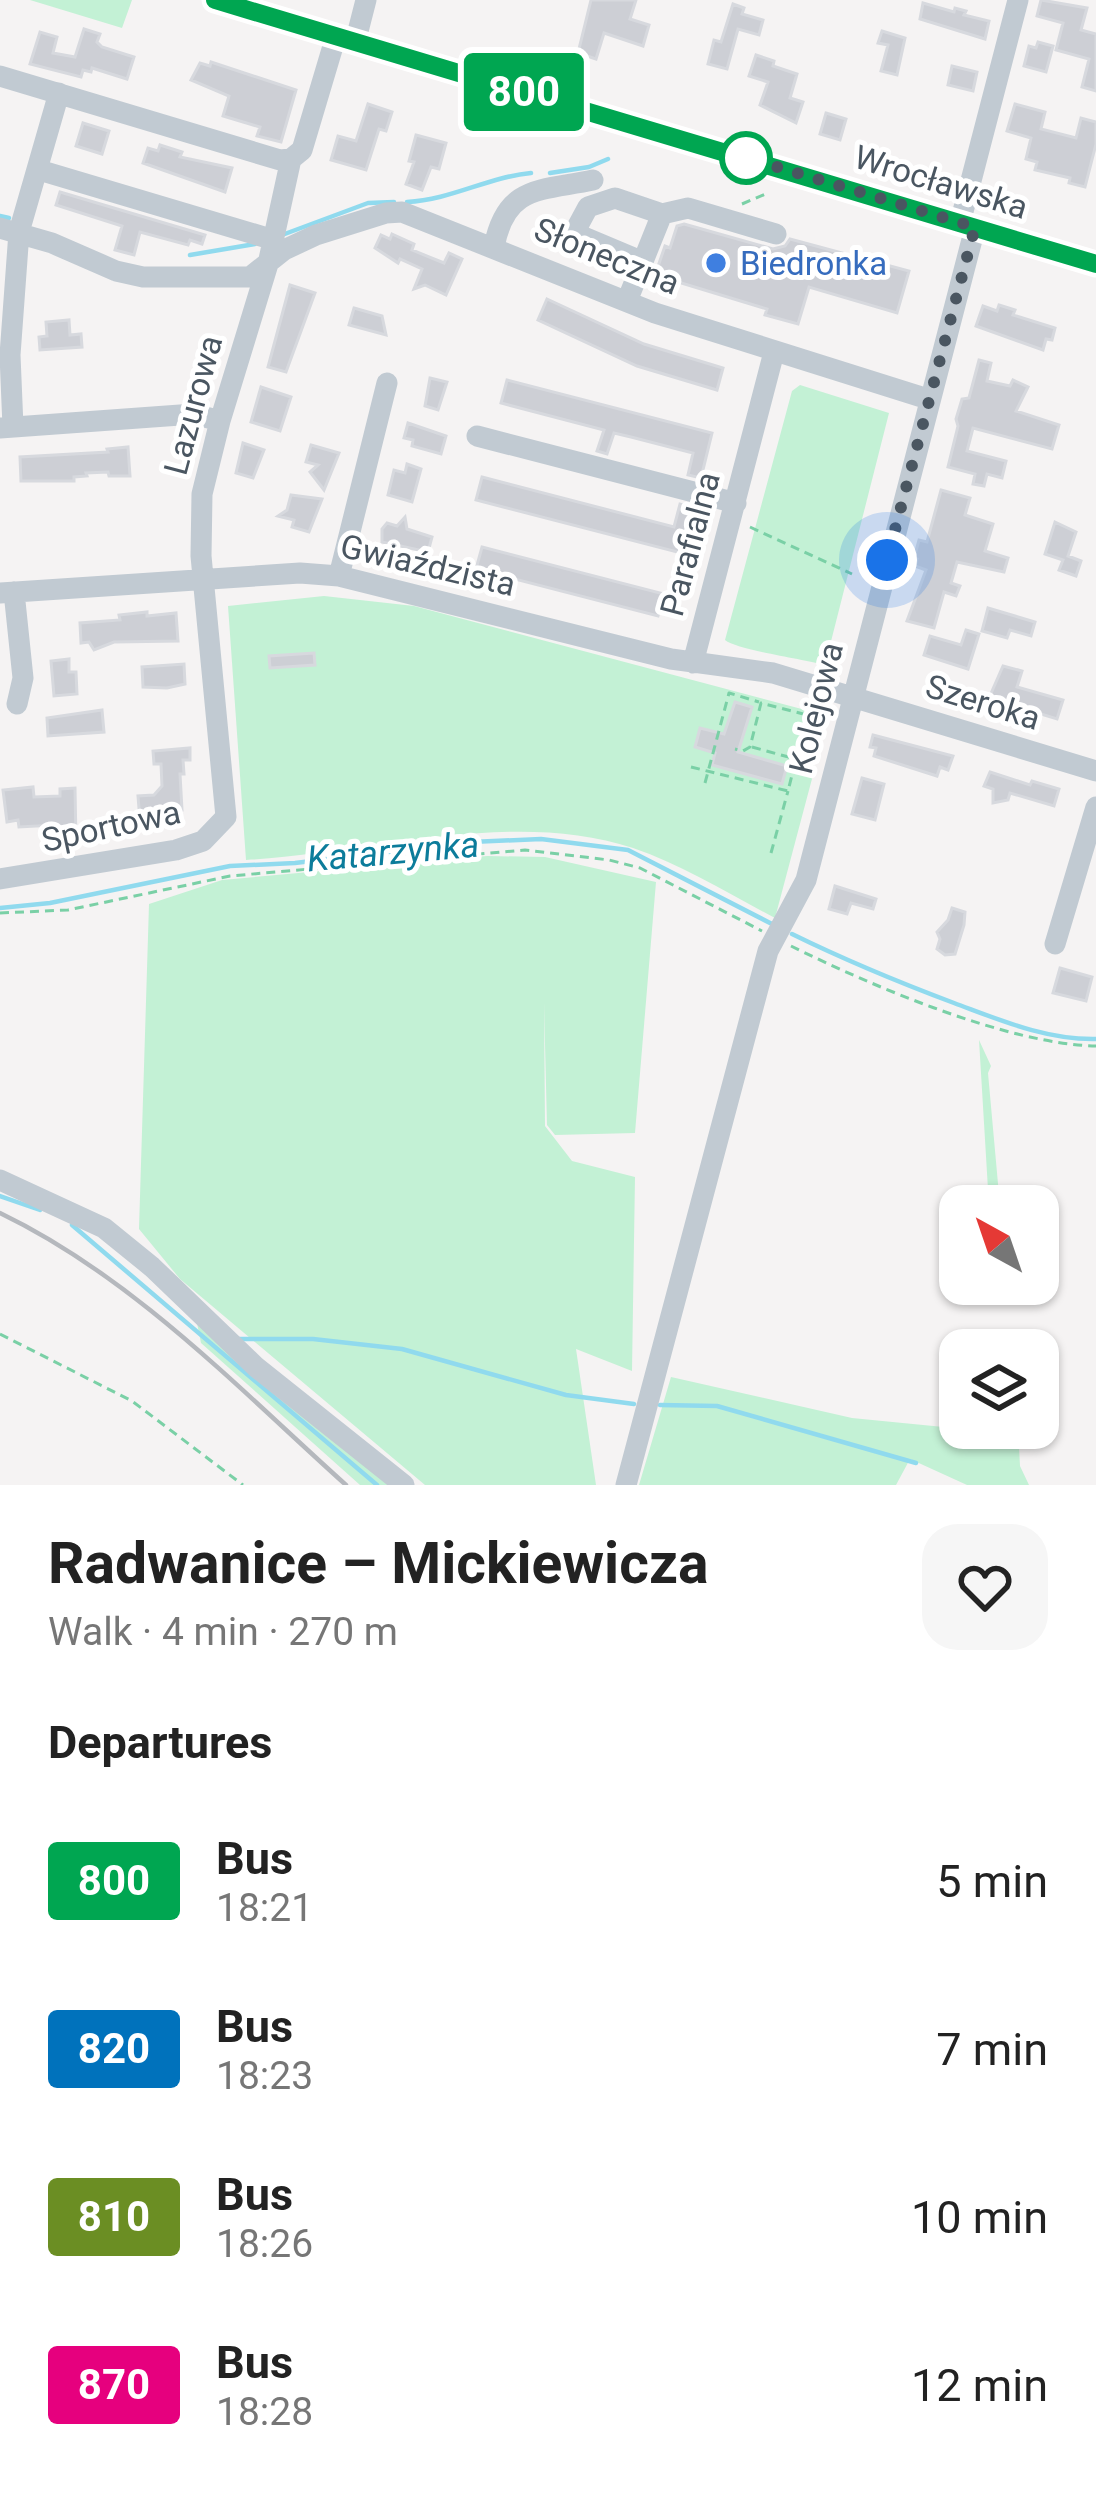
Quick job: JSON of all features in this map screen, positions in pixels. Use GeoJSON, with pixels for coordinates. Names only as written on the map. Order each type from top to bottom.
{"type":"FeatureCollection","features":[{"type":"Feature","properties":{"kind":"main road","name":"Wrocławska"},"geometry":{"type":"LineString","coordinates":[[215,0],[263,7],[345,39],[1096,264]]}},
{"type":"Feature","properties":{"kind":"street"},"geometry":{"type":"LineString","coordinates":[[0,76],[190,135],[291,159],[302,150],[345,39],[366,0]]}},
{"type":"Feature","properties":{"kind":"street","name":"Kolejowa"},"geometry":{"type":"LineString","coordinates":[[626,1485],[768,951],[806,880],[928,399],[1018,0]]}},
{"type":"Feature","properties":{"kind":"street"},"geometry":{"type":"LineString","coordinates":[[59,93],[38,170],[9,230],[7,427],[194,414],[220,421]]}},
{"type":"Feature","properties":{"kind":"street","name":"Lazurowa"},"geometry":{"type":"LineString","coordinates":[[226,817],[204,579],[202,494],[268,264],[291,159]]}},
{"type":"Feature","properties":{"kind":"street"},"geometry":{"type":"LineString","coordinates":[[38,170],[274,240]]}},
{"type":"Feature","properties":{"kind":"street"},"geometry":{"type":"LineString","coordinates":[[494,247],[502,217],[520,198],[543,188],[593,180]]}},
{"type":"Feature","properties":{"kind":"street"},"geometry":{"type":"LineString","coordinates":[[643,262],[574,233],[588,207],[615,198],[662,214],[688,208],[776,234]]}},
{"type":"Feature","properties":{"kind":"street","name":"Słoneczna"},"geometry":{"type":"LineString","coordinates":[[9,230],[116,272],[143,277],[250,277],[284,250],[316,235],[386,213],[419,216],[627,301],[928,399]]}},
{"type":"Feature","properties":{"kind":"street"},"geometry":{"type":"LineString","coordinates":[[627,301],[662,214]]}},
{"type":"Feature","properties":{"kind":"street","name":"Parafialna"},"geometry":{"type":"LineString","coordinates":[[774,352],[693,663],[773,674],[852,696]]}},
{"type":"Feature","properties":{"kind":"street"},"geometry":{"type":"LineString","coordinates":[[339,576],[387,382]]}},
{"type":"Feature","properties":{"kind":"street"},"geometry":{"type":"LineString","coordinates":[[477,436],[736,502]]}},
{"type":"Feature","properties":{"kind":"street","name":"Gwiaździsta"},"geometry":{"type":"LineString","coordinates":[[7,592],[299,573],[339,576],[693,663]]}},
{"type":"Feature","properties":{"kind":"street"},"geometry":{"type":"LineString","coordinates":[[7,592],[23,678],[17,704]]}},
{"type":"Feature","properties":{"kind":"street","name":"Szeroka"},"geometry":{"type":"LineString","coordinates":[[852,696],[1096,771]]}},
{"type":"Feature","properties":{"kind":"street"},"geometry":{"type":"LineString","coordinates":[[1055,944],[1096,807]]}},
{"type":"Feature","properties":{"kind":"street","name":"Sportowa"},"geometry":{"type":"LineString","coordinates":[[0,879],[176,850],[203,841],[226,817]]}},
{"type":"Feature","properties":{"kind":"street"},"geometry":{"type":"LineString","coordinates":[[0,1180],[104,1228],[256,1367],[404,1485]]}},
{"type":"Feature","properties":{"kind":"path"},"geometry":{"type":"LineString","coordinates":[[750,526],[852,574]]}},
{"type":"Feature","properties":{"kind":"path"},"geometry":{"type":"LineString","coordinates":[[705,783],[729,693],[807,715],[771,853]]}},
{"type":"Feature","properties":{"kind":"path"},"geometry":{"type":"LineString","coordinates":[[734,749],[743,752],[750,747],[761,703]]}},
{"type":"Feature","properties":{"kind":"path"},"geometry":{"type":"LineString","coordinates":[[750,747],[814,764]]}},
{"type":"Feature","properties":{"kind":"path"},"geometry":{"type":"LineString","coordinates":[[691,767],[788,791]]}},
{"type":"Feature","properties":{"kind":"path"},"geometry":{"type":"LineString","coordinates":[[0,913],[68,910],[230,875],[525,850],[640,868],[753,927]]}},
{"type":"Feature","properties":{"kind":"path"},"geometry":{"type":"LineString","coordinates":[[798,950],[1010,1032],[1096,1046]]}},
{"type":"Feature","properties":{"kind":"path"},"geometry":{"type":"LineString","coordinates":[[0,1334],[132,1401],[243,1485]]}},
{"type":"Feature","properties":{"kind":"green space"},"geometry":{"type":"Polygon","coordinates":[[[30,0],[132,0],[122,28],[30,0]]]}},
{"type":"Feature","properties":{"kind":"green space"},"geometry":{"type":"Polygon","coordinates":[[[800,385],[889,413],[825,665],[725,640],[792,391],[800,385]]]}},
{"type":"Feature","properties":{"kind":"green space"},"geometry":{"type":"Polygon","coordinates":[[[324,596],[414,606],[813,712],[800,764],[813,775],[775,918],[670,863],[587,837],[490,832],[246,860],[228,606],[324,596]]]}},
{"type":"Feature","properties":{"kind":"green space"},"geometry":{"type":"Polygon","coordinates":[[[487,856],[545,857],[656,882],[635,1133],[555,1135],[547,1125],[544,1003],[545,1126],[572,1161],[635,1177],[632,1371],[576,1349],[596,1485],[425,1485],[180,1279],[139,1229],[149,904],[222,880],[487,856]]]}},
{"type":"Feature","properties":{"kind":"green space"},"geometry":{"type":"Polygon","coordinates":[[[979,1040],[991,1066],[998,1185],[988,1185],[979,1040]]]}},
{"type":"Feature","properties":{"kind":"green space"},"geometry":{"type":"Polygon","coordinates":[[[197,1323],[394,1485],[360,1485],[201,1343],[197,1323]]]}},
{"type":"Feature","properties":{"kind":"green space"},"geometry":{"type":"Polygon","coordinates":[[[671,1377],[852,1418],[939,1427],[939,1449],[1019,1449],[1020,1466],[1029,1485],[967,1485],[910,1459],[896,1485],[639,1485],[671,1377]]]}},
{"type":"Feature","properties":{"kind":"building"},"geometry":{"type":"Polygon","coordinates":[[[591,0],[636,0],[630,19],[649,25],[643,46],[604,33],[596,59],[578,53],[591,0]]]}},
{"type":"Feature","properties":{"kind":"building"},"geometry":{"type":"Polygon","coordinates":[[[1041,0],[1087,8],[1081,30],[1096,34],[1096,91],[1082,87],[1089,59],[1056,50],[1063,23],[1037,16],[1041,0]]]}},
{"type":"Feature","properties":{"kind":"building"},"geometry":{"type":"Polygon","coordinates":[[[923,3],[989,21],[985,39],[920,19],[923,3]]]}},
{"type":"Feature","properties":{"kind":"building"},"geometry":{"type":"Polygon","coordinates":[[[733,4],[744,8],[742,14],[763,20],[759,35],[738,29],[727,69],[708,64],[714,40],[721,42],[733,4]]]}},
{"type":"Feature","properties":{"kind":"building"},"geometry":{"type":"Polygon","coordinates":[[[84,29],[100,34],[97,42],[102,47],[134,57],[127,79],[92,68],[91,72],[83,70],[81,77],[30,64],[40,32],[57,37],[53,53],[75,57],[84,29]]]}},
{"type":"Feature","properties":{"kind":"building"},"geometry":{"type":"Polygon","coordinates":[[[882,31],[905,38],[897,75],[881,71],[888,45],[878,43],[882,31]]]}},
{"type":"Feature","properties":{"kind":"building"},"geometry":{"type":"Polygon","coordinates":[[[1038,42],[1053,46],[1046,72],[1024,66],[1029,46],[1036,48],[1038,42]]]}},
{"type":"Feature","properties":{"kind":"building"},"geometry":{"type":"Polygon","coordinates":[[[756,55],[797,74],[790,98],[803,102],[796,123],[760,105],[768,82],[749,76],[756,55]]]}},
{"type":"Feature","properties":{"kind":"building"},"geometry":{"type":"Polygon","coordinates":[[[211,62],[296,90],[281,142],[257,136],[260,127],[223,116],[229,96],[191,80],[200,63],[210,66],[211,62]]]}},
{"type":"Feature","properties":{"kind":"building"},"geometry":{"type":"Polygon","coordinates":[[[952,66],[977,72],[973,91],[948,85],[952,66]]]}},
{"type":"Feature","properties":{"kind":"building"},"geometry":{"type":"Polygon","coordinates":[[[368,104],[392,112],[386,131],[379,129],[366,170],[331,160],[338,136],[356,141],[368,104]]]}},
{"type":"Feature","properties":{"kind":"building"},"geometry":{"type":"Polygon","coordinates":[[[1015,104],[1045,112],[1041,129],[1076,138],[1081,118],[1096,122],[1096,144],[1085,187],[1069,183],[1070,178],[1035,170],[1037,162],[1026,159],[1031,138],[1007,131],[1015,104]]]}},
{"type":"Feature","properties":{"kind":"building"},"geometry":{"type":"Polygon","coordinates":[[[826,113],[846,119],[840,140],[820,134],[826,113]]]}},
{"type":"Feature","properties":{"kind":"building"},"geometry":{"type":"Polygon","coordinates":[[[83,123],[109,131],[102,154],[76,146],[83,123]]]}},
{"type":"Feature","properties":{"kind":"building"},"geometry":{"type":"Polygon","coordinates":[[[416,135],[446,143],[439,169],[431,167],[422,190],[406,184],[416,135]]]}},
{"type":"Feature","properties":{"kind":"building"},"geometry":{"type":"Polygon","coordinates":[[[160,145],[182,152],[180,157],[232,168],[225,192],[143,163],[148,148],[158,151],[160,145]]]}},
{"type":"Feature","properties":{"kind":"building"},"geometry":{"type":"Polygon","coordinates":[[[60,192],[205,235],[202,244],[190,240],[188,245],[140,232],[134,255],[115,250],[122,226],[56,205],[60,192]]]}},
{"type":"Feature","properties":{"kind":"building"},"geometry":{"type":"Polygon","coordinates":[[[677,226],[773,249],[790,239],[909,271],[897,313],[809,287],[798,324],[765,315],[767,309],[655,275],[665,246],[670,248],[677,226]]]}},
{"type":"Feature","properties":{"kind":"building"},"geometry":{"type":"Polygon","coordinates":[[[392,234],[414,244],[412,250],[444,263],[449,253],[462,259],[446,295],[425,285],[414,289],[422,269],[400,259],[398,263],[375,248],[381,235],[390,239],[392,234]]]}},
{"type":"Feature","properties":{"kind":"building"},"geometry":{"type":"Polygon","coordinates":[[[290,285],[315,293],[286,372],[268,367],[290,285]]]}},
{"type":"Feature","properties":{"kind":"building"},"geometry":{"type":"Polygon","coordinates":[[[547,299],[644,344],[723,368],[717,390],[637,366],[538,320],[547,299]]]}},
{"type":"Feature","properties":{"kind":"building"},"geometry":{"type":"Polygon","coordinates":[[[999,305],[1015,310],[1013,315],[1055,328],[1052,340],[1046,339],[1043,350],[976,326],[983,306],[997,311],[999,305]]]}},
{"type":"Feature","properties":{"kind":"building"},"geometry":{"type":"Polygon","coordinates":[[[354,308],[382,316],[386,335],[349,325],[354,308]]]}},
{"type":"Feature","properties":{"kind":"building"},"geometry":{"type":"Polygon","coordinates":[[[69,320],[70,335],[81,334],[82,347],[40,350],[39,337],[47,336],[46,322],[69,320]]]}},
{"type":"Feature","properties":{"kind":"building"},"geometry":{"type":"Polygon","coordinates":[[[979,360],[991,363],[987,381],[1010,386],[1013,380],[1028,387],[1016,411],[1059,425],[1052,449],[973,428],[967,451],[1006,461],[1002,478],[987,474],[984,486],[973,484],[975,474],[948,467],[956,419],[962,399],[969,398],[979,360]]]}},
{"type":"Feature","properties":{"kind":"building"},"geometry":{"type":"Polygon","coordinates":[[[430,378],[447,382],[438,410],[425,406],[430,378]]]}},
{"type":"Feature","properties":{"kind":"building"},"geometry":{"type":"Polygon","coordinates":[[[507,380],[712,433],[702,474],[705,479],[688,475],[693,453],[614,433],[607,454],[597,451],[604,430],[501,403],[507,380]]]}},
{"type":"Feature","properties":{"kind":"building"},"geometry":{"type":"Polygon","coordinates":[[[261,387],[291,397],[280,431],[251,422],[261,387]]]}},
{"type":"Feature","properties":{"kind":"building"},"geometry":{"type":"Polygon","coordinates":[[[408,423],[446,436],[441,454],[412,446],[413,440],[404,438],[408,423]]]}},
{"type":"Feature","properties":{"kind":"building"},"geometry":{"type":"Polygon","coordinates":[[[243,443],[264,450],[253,478],[236,473],[243,443]]]}},
{"type":"Feature","properties":{"kind":"building"},"geometry":{"type":"Polygon","coordinates":[[[311,445],[339,453],[324,490],[310,472],[318,465],[306,462],[311,445]]]}},
{"type":"Feature","properties":{"kind":"building"},"geometry":{"type":"Polygon","coordinates":[[[128,447],[130,476],[86,473],[74,481],[21,481],[20,457],[128,447]]]}},
{"type":"Feature","properties":{"kind":"building"},"geometry":{"type":"Polygon","coordinates":[[[407,464],[421,469],[412,502],[388,495],[394,470],[405,473],[407,464]]]}},
{"type":"Feature","properties":{"kind":"building"},"geometry":{"type":"Polygon","coordinates":[[[482,477],[674,527],[680,504],[698,509],[692,511],[681,553],[476,500],[482,477]]]}},
{"type":"Feature","properties":{"kind":"building"},"geometry":{"type":"Polygon","coordinates":[[[941,490],[970,498],[965,515],[993,524],[985,551],[1008,558],[1004,572],[957,562],[951,583],[960,586],[956,596],[944,592],[934,628],[907,621],[926,570],[915,566],[914,558],[919,540],[927,542],[941,490]]]}},
{"type":"Feature","properties":{"kind":"building"},"geometry":{"type":"Polygon","coordinates":[[[291,495],[322,499],[309,532],[292,527],[294,520],[278,516],[287,510],[291,495]]]}},
{"type":"Feature","properties":{"kind":"building"},"geometry":{"type":"Polygon","coordinates":[[[405,517],[407,529],[432,537],[428,552],[382,542],[387,523],[397,526],[405,517]]]}},
{"type":"Feature","properties":{"kind":"building"},"geometry":{"type":"Polygon","coordinates":[[[1055,522],[1076,532],[1068,556],[1081,561],[1076,576],[1059,570],[1063,560],[1045,554],[1055,522]]]}},
{"type":"Feature","properties":{"kind":"building"},"geometry":{"type":"Polygon","coordinates":[[[482,547],[664,594],[658,616],[476,569],[482,547]]]}},
{"type":"Feature","properties":{"kind":"building"},"geometry":{"type":"Polygon","coordinates":[[[988,608],[1035,622],[1031,636],[1010,630],[1007,638],[982,631],[988,608]]]}},
{"type":"Feature","properties":{"kind":"building"},"geometry":{"type":"Polygon","coordinates":[[[147,612],[147,616],[176,613],[178,641],[114,642],[94,650],[89,642],[81,643],[80,623],[147,612]]]}},
{"type":"Feature","properties":{"kind":"building"},"geometry":{"type":"Polygon","coordinates":[[[966,630],[979,634],[968,669],[924,655],[930,636],[961,645],[966,630]]]}},
{"type":"Feature","properties":{"kind":"building"},"geometry":{"type":"Polygon","coordinates":[[[314,653],[315,665],[270,668],[269,656],[314,653]]]}},
{"type":"Feature","properties":{"kind":"building"},"geometry":{"type":"Polygon","coordinates":[[[69,659],[69,672],[76,672],[77,694],[54,696],[51,661],[69,659]]]}},
{"type":"Feature","properties":{"kind":"building"},"geometry":{"type":"Polygon","coordinates":[[[184,664],[185,684],[143,687],[142,667],[184,664]]]}},
{"type":"Feature","properties":{"kind":"building"},"geometry":{"type":"Polygon","coordinates":[[[1003,666],[1022,671],[1017,687],[1063,700],[1057,719],[989,698],[1003,666]]]}},
{"type":"Feature","properties":{"kind":"building"},"geometry":{"type":"Polygon","coordinates":[[[735,702],[752,707],[738,752],[787,766],[782,784],[712,765],[715,753],[695,747],[700,728],[724,734],[735,702]]]}},
{"type":"Feature","properties":{"kind":"building"},"geometry":{"type":"Polygon","coordinates":[[[102,710],[104,732],[48,736],[47,718],[102,710]]]}},
{"type":"Feature","properties":{"kind":"building"},"geometry":{"type":"Polygon","coordinates":[[[873,735],[953,756],[948,770],[940,767],[937,776],[874,756],[873,735]]]}},
{"type":"Feature","properties":{"kind":"building"},"geometry":{"type":"Polygon","coordinates":[[[190,748],[190,760],[183,760],[184,774],[180,774],[182,810],[169,811],[164,819],[140,821],[138,796],[154,795],[162,786],[161,764],[154,764],[153,751],[190,748]]]}},
{"type":"Feature","properties":{"kind":"building"},"geometry":{"type":"Polygon","coordinates":[[[990,772],[1059,789],[1054,806],[1010,793],[1008,800],[993,803],[993,789],[984,786],[990,772]]]}},
{"type":"Feature","properties":{"kind":"building"},"geometry":{"type":"Polygon","coordinates":[[[862,778],[884,784],[875,820],[852,814],[862,778]]]}},
{"type":"Feature","properties":{"kind":"building"},"geometry":{"type":"Polygon","coordinates":[[[33,787],[34,797],[60,796],[60,789],[75,788],[76,842],[56,844],[55,825],[19,827],[18,820],[7,822],[3,790],[33,787]]]}},
{"type":"Feature","properties":{"kind":"building"},"geometry":{"type":"Polygon","coordinates":[[[835,886],[876,899],[873,909],[851,903],[847,914],[829,909],[835,886]]]}},
{"type":"Feature","properties":{"kind":"building"},"geometry":{"type":"Polygon","coordinates":[[[952,908],[965,912],[964,925],[955,954],[945,955],[937,949],[937,932],[952,908]]]}},
{"type":"Feature","properties":{"kind":"building"},"geometry":{"type":"Polygon","coordinates":[[[1060,968],[1092,977],[1086,1001],[1053,993],[1060,968]]]}},
{"type":"Feature","properties":{"kind":"waterway"},"geometry":{"type":"LineString","coordinates":[[550,173],[608,159]]}},
{"type":"Feature","properties":{"kind":"waterway"},"geometry":{"type":"LineString","coordinates":[[407,202],[531,173]]}},
{"type":"Feature","properties":{"kind":"waterway"},"geometry":{"type":"LineString","coordinates":[[282,235],[368,203],[394,202]]}},
{"type":"Feature","properties":{"kind":"waterway"},"geometry":{"type":"LineString","coordinates":[[0,216],[9,218]]}},
{"type":"Feature","properties":{"kind":"waterway"},"geometry":{"type":"LineString","coordinates":[[190,255],[255,244]]}},
{"type":"Feature","properties":{"kind":"waterway","name":"Katarzynka"},"geometry":{"type":"LineString","coordinates":[[0,908],[50,903],[230,866],[541,839],[628,850],[772,924]]}},
{"type":"Feature","properties":{"kind":"waterway","name":"Katarzynka"},"geometry":{"type":"LineString","coordinates":[[792,934],[1006,1022],[1041,1033],[1096,1039]]}},
{"type":"Feature","properties":{"kind":"waterway"},"geometry":{"type":"LineString","coordinates":[[0,1196],[40,1210]]}},
{"type":"Feature","properties":{"kind":"waterway"},"geometry":{"type":"LineString","coordinates":[[72,1225],[377,1485]]}},
{"type":"Feature","properties":{"kind":"waterway"},"geometry":{"type":"LineString","coordinates":[[239,1339],[313,1339],[402,1349],[566,1395],[634,1404]]}},
{"type":"Feature","properties":{"kind":"waterway"},"geometry":{"type":"LineString","coordinates":[[660,1405],[717,1406],[916,1463]]}},
{"type":"Feature","properties":{"kind":"railway"},"geometry":{"type":"LineString","coordinates":[[0,1213],[49,1239],[139,1302],[346,1485]]}},
{"type":"Feature","properties":{"kind":"bus line","name":"800"},"geometry":{"type":"LineString","coordinates":[[215,0],[1096,264]]}},
{"type":"Feature","properties":{"kind":"place","name":"Biedronka"},"geometry":{"type":"Point","coordinates":[716,263]}},
{"type":"Feature","properties":{"kind":"route"},"geometry":{"type":"LineString","coordinates":[[746,158],[741,156],[975,227],[887,560]]}}]}
